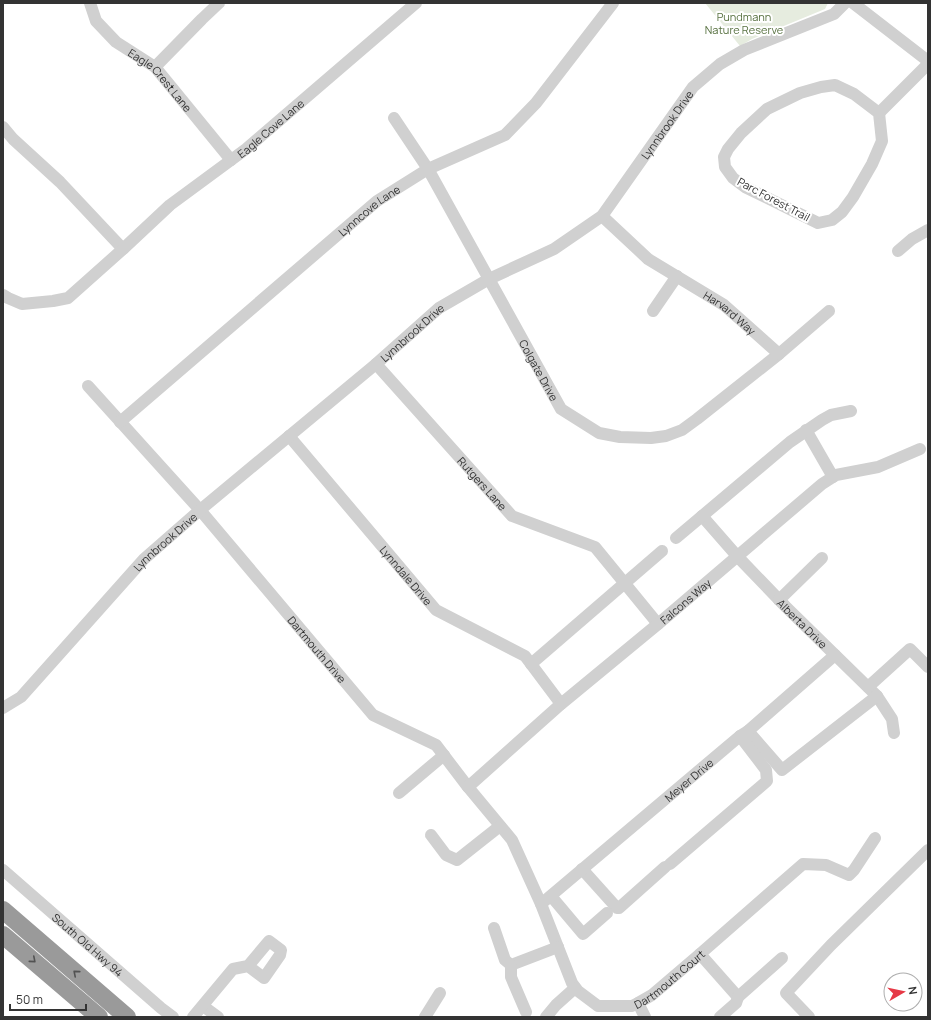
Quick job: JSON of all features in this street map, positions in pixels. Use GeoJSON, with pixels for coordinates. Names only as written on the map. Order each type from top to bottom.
{"type":"FeatureCollection","features":[{"type":"Feature","properties":{"kind":"highway"},"geometry":{"type":"LineString","coordinates":[[3,910],[127,1017]]}},
{"type":"Feature","properties":{"kind":"highway"},"geometry":{"type":"LineString","coordinates":[[3,935],[99,1017]]}},
{"type":"Feature","properties":{"kind":"street","name":"Eagle Crest Lane"},"geometry":{"type":"LineString","coordinates":[[90,3],[96,21],[116,42],[154,67],[231,160]]}},
{"type":"Feature","properties":{"kind":"street"},"geometry":{"type":"LineString","coordinates":[[154,67],[219,3]]}},
{"type":"Feature","properties":{"kind":"street","name":"Eagle Cove Lane"},"geometry":{"type":"LineString","coordinates":[[3,295],[22,304],[68,298],[170,205],[231,160],[416,3]]}},
{"type":"Feature","properties":{"kind":"street","name":"Lynncove Lane"},"geometry":{"type":"LineString","coordinates":[[120,422],[377,201],[428,169],[505,135],[536,103],[613,3]]}},
{"type":"Feature","properties":{"kind":"street","name":"Lynnbrook Drive"},"geometry":{"type":"LineString","coordinates":[[3,708],[21,697],[144,559],[200,510],[376,364],[439,308],[488,279],[554,249],[602,216],[693,87],[720,64],[744,50],[834,14],[845,3]]}},
{"type":"Feature","properties":{"kind":"street"},"geometry":{"type":"LineString","coordinates":[[853,3],[928,61]]}},
{"type":"Feature","properties":{"kind":"street"},"geometry":{"type":"LineString","coordinates":[[879,113],[928,64]]}},
{"type":"Feature","properties":{"kind":"street","name":"Parc Forest Trail"},"geometry":{"type":"LineString","coordinates":[[835,85],[854,94],[879,113],[882,141],[872,164],[853,197],[842,212],[832,220],[818,223],[745,187],[733,178],[725,167],[724,158],[728,149],[741,133],[767,109],[800,93],[835,85]]}},
{"type":"Feature","properties":{"kind":"street","name":"Colgate Drive"},"geometry":{"type":"LineString","coordinates":[[394,118],[428,169],[561,409],[599,433],[620,437],[652,438],[666,436],[682,430],[697,420],[779,354],[829,311]]}},
{"type":"Feature","properties":{"kind":"street"},"geometry":{"type":"LineString","coordinates":[[3,127],[13,139],[60,182],[123,249]]}},
{"type":"Feature","properties":{"kind":"street","name":"Harvard Way"},"geometry":{"type":"LineString","coordinates":[[602,216],[648,260],[724,305],[779,354]]}},
{"type":"Feature","properties":{"kind":"street"},"geometry":{"type":"LineString","coordinates":[[898,252],[912,239],[928,230]]}},
{"type":"Feature","properties":{"kind":"street"},"geometry":{"type":"LineString","coordinates":[[654,311],[677,276]]}},
{"type":"Feature","properties":{"kind":"street","name":"Rutgers Lane"},"geometry":{"type":"LineString","coordinates":[[376,364],[512,516],[595,547],[658,624]]}},
{"type":"Feature","properties":{"kind":"street","name":"Dartmouth Drive"},"geometry":{"type":"LineString","coordinates":[[88,386],[200,510],[373,715],[436,745],[468,787],[512,840],[541,904]]}},
{"type":"Feature","properties":{"kind":"street"},"geometry":{"type":"LineString","coordinates":[[676,538],[806,430],[831,415],[851,411]]}},
{"type":"Feature","properties":{"kind":"street"},"geometry":{"type":"LineString","coordinates":[[806,430],[833,477]]}},
{"type":"Feature","properties":{"kind":"street","name":"Lynndale Drive"},"geometry":{"type":"LineString","coordinates":[[289,436],[436,610],[525,656],[561,704]]}},
{"type":"Feature","properties":{"kind":"street","name":"Falcons Way"},"geometry":{"type":"LineString","coordinates":[[468,787],[561,704],[658,624],[822,484],[833,477],[878,467],[920,449]]}},
{"type":"Feature","properties":{"kind":"street","name":"Alberta Drive"},"geometry":{"type":"LineString","coordinates":[[702,516],[737,556],[779,600],[877,696],[892,719],[894,734]]}},
{"type":"Feature","properties":{"kind":"street"},"geometry":{"type":"LineString","coordinates":[[531,664],[662,551]]}},
{"type":"Feature","properties":{"kind":"street"},"geometry":{"type":"LineString","coordinates":[[779,600],[822,558]]}},
{"type":"Feature","properties":{"kind":"street"},"geometry":{"type":"LineString","coordinates":[[868,686],[910,650],[928,667]]}},
{"type":"Feature","properties":{"kind":"street","name":"Meyer Drive"},"geometry":{"type":"LineString","coordinates":[[541,904],[835,655]]}},
{"type":"Feature","properties":{"kind":"street"},"geometry":{"type":"LineString","coordinates":[[744,733],[782,770],[877,696]]}},
{"type":"Feature","properties":{"kind":"street"},"geometry":{"type":"LineString","coordinates":[[582,869],[617,908],[619,908],[767,781],[766,770],[744,733]]}},
{"type":"Feature","properties":{"kind":"street"},"geometry":{"type":"LineString","coordinates":[[399,793],[444,756]]}},
{"type":"Feature","properties":{"kind":"street"},"geometry":{"type":"LineString","coordinates":[[431,835],[446,855],[457,860],[500,826]]}},
{"type":"Feature","properties":{"kind":"street","name":"Dartmouth Court"},"geometry":{"type":"LineString","coordinates":[[541,904],[575,988],[598,1006],[632,1006],[652,995],[803,864],[826,865],[849,875],[854,870],[875,838]]}},
{"type":"Feature","properties":{"kind":"street"},"geometry":{"type":"LineString","coordinates":[[809,1017],[786,993],[928,850]]}},
{"type":"Feature","properties":{"kind":"street","name":"South Old Hwy 94"},"geometry":{"type":"LineString","coordinates":[[3,870],[173,1017]]}},
{"type":"Feature","properties":{"kind":"street"},"geometry":{"type":"LineString","coordinates":[[551,896],[583,934],[607,913]]}},
{"type":"Feature","properties":{"kind":"street"},"geometry":{"type":"LineString","coordinates":[[494,928],[505,960],[511,965]]}},
{"type":"Feature","properties":{"kind":"street"},"geometry":{"type":"LineString","coordinates":[[511,965],[558,947]]}},
{"type":"Feature","properties":{"kind":"street"},"geometry":{"type":"LineString","coordinates":[[700,954],[738,997]]}},
{"type":"Feature","properties":{"kind":"street"},"geometry":{"type":"LineString","coordinates":[[720,1017],[736,1003],[738,997],[782,958]]}},
{"type":"Feature","properties":{"kind":"street"},"geometry":{"type":"LineString","coordinates":[[511,965],[511,977],[526,1012]]}},
{"type":"Feature","properties":{"kind":"street"},"geometry":{"type":"LineString","coordinates":[[193,1017],[233,969],[248,966]]}},
{"type":"Feature","properties":{"kind":"street"},"geometry":{"type":"LineString","coordinates":[[546,1017],[556,1005],[575,988]]}},
{"type":"Feature","properties":{"kind":"street"},"geometry":{"type":"LineString","coordinates":[[425,1017],[440,993]]}},
{"type":"Feature","properties":{"kind":"street"},"geometry":{"type":"LineString","coordinates":[[638,1004],[645,1017]]}},
{"type":"Feature","properties":{"kind":"street"},"geometry":{"type":"LineString","coordinates":[[203,1006],[218,1017]]}},
{"type":"Feature","properties":{"kind":"green space","name":"Pundmann Nature Reserve"},"geometry":{"type":"Polygon","coordinates":[[[705,3],[828,3],[825,9],[752,39],[740,46],[705,3]]]}}]}
